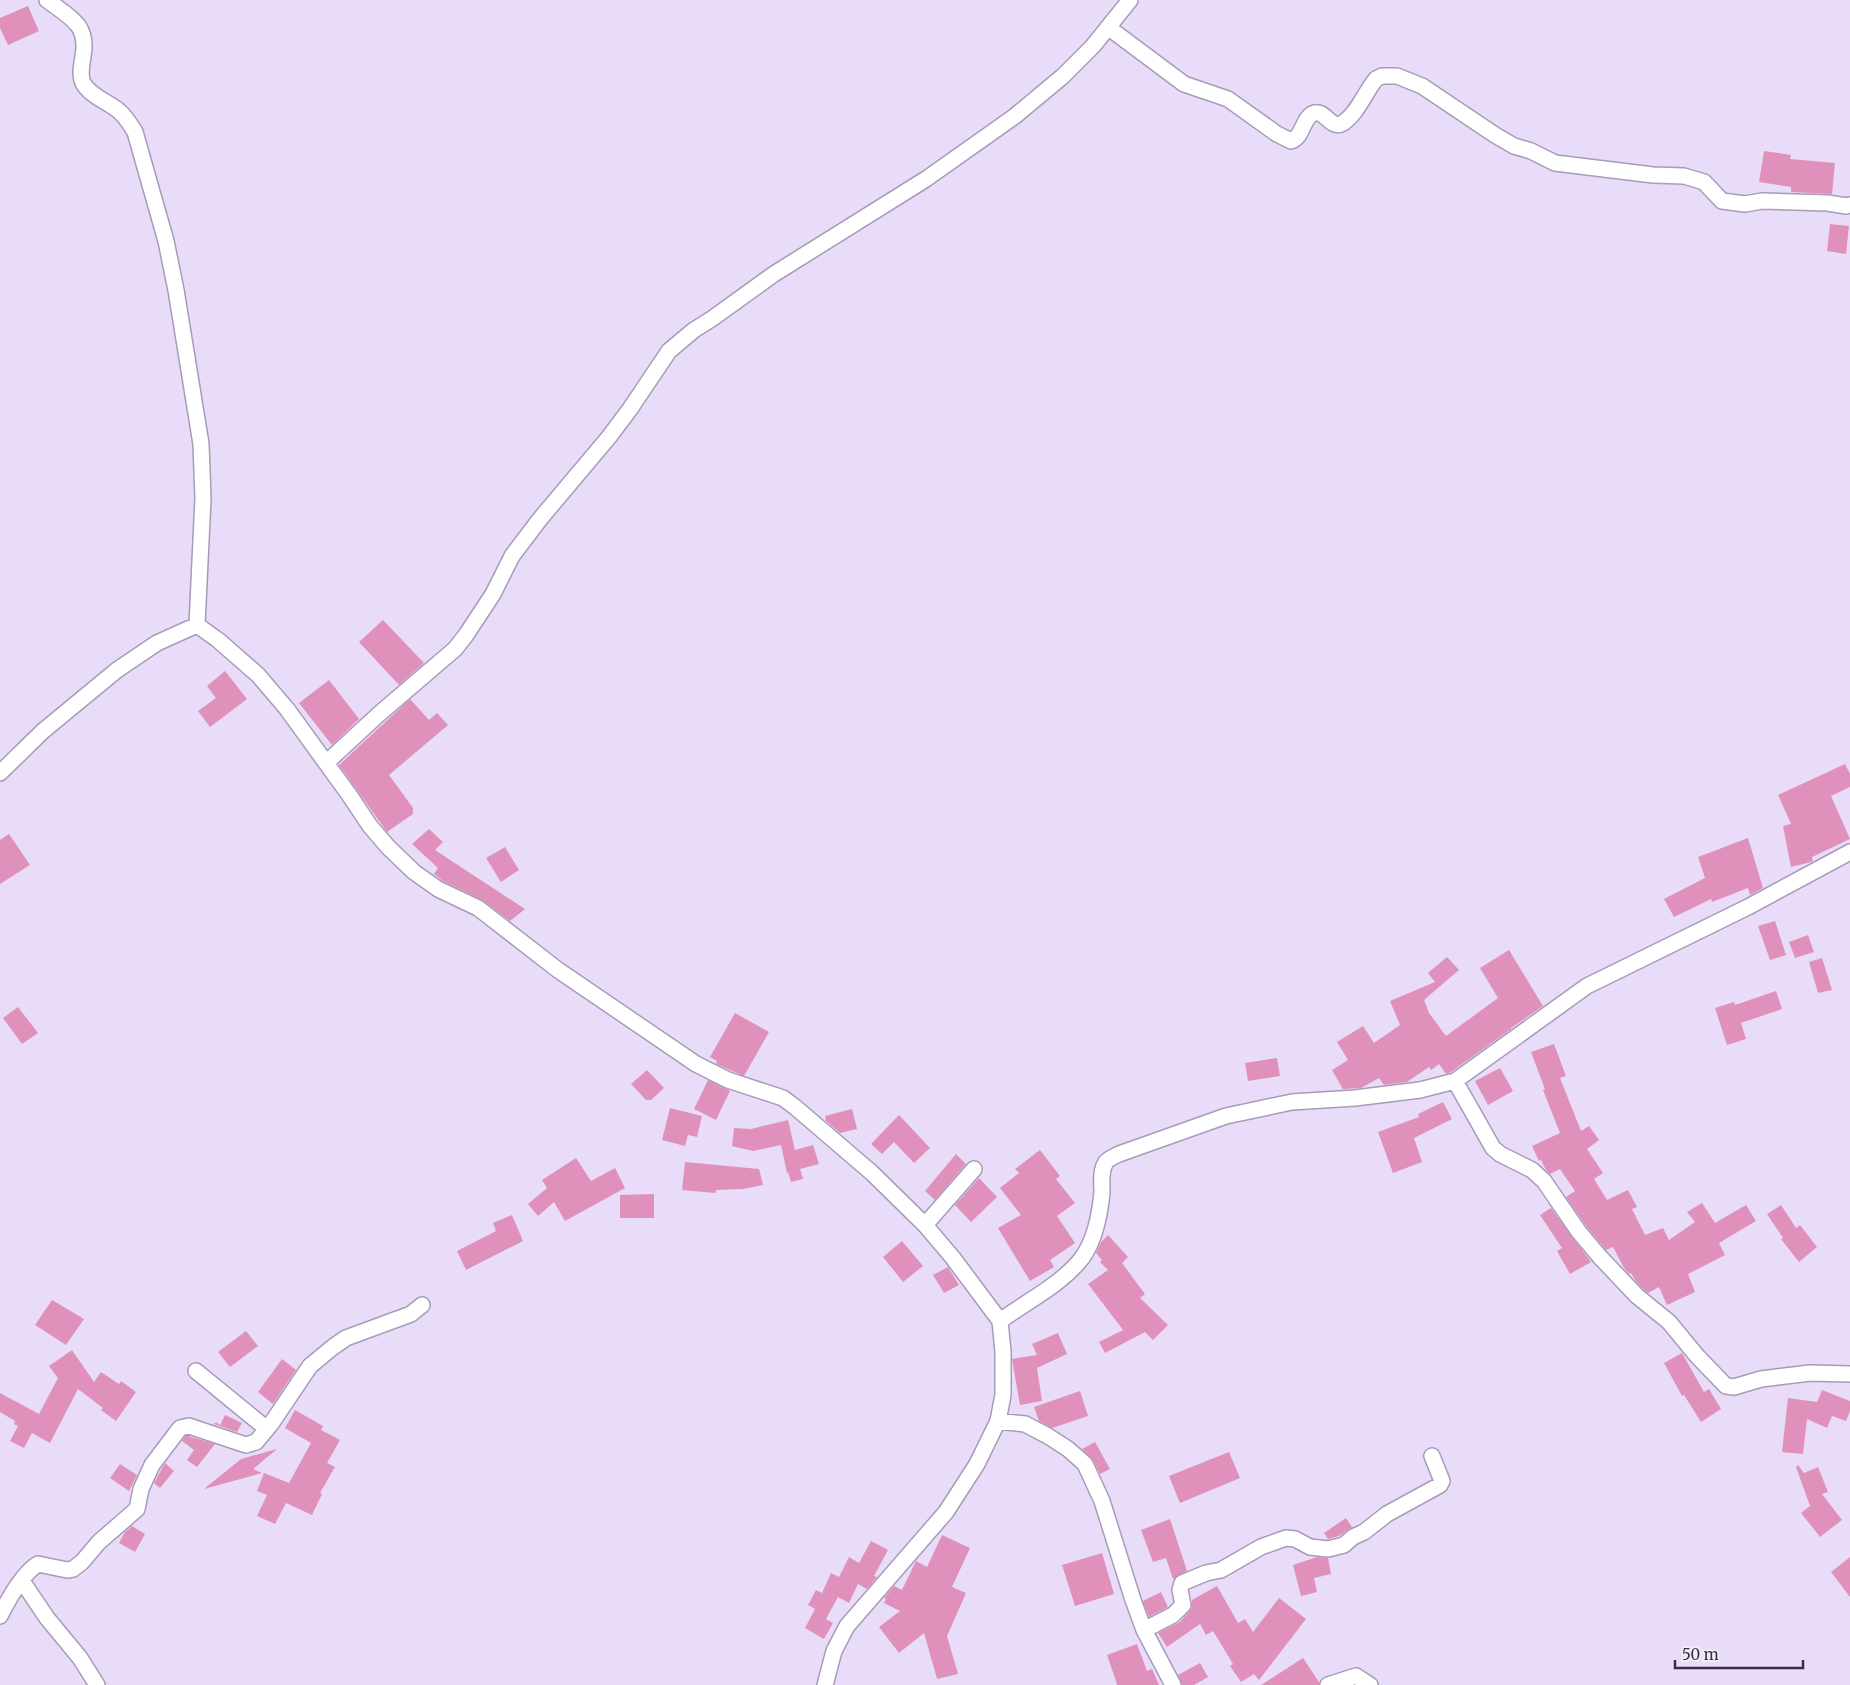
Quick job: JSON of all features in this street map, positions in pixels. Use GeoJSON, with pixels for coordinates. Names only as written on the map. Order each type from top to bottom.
{"type":"FeatureCollection","features":[{"type":"Feature","properties":{"kind":"street"},"geometry":{"type":"LineString","coordinates":[[48,0],[72,17],[80,26],[84,39],[81,75],[83,83],[91,93],[118,110],[135,132],[166,241],[202,444],[203,498],[197,624]]}},
{"type":"Feature","properties":{"kind":"street"},"geometry":{"type":"LineString","coordinates":[[326,763],[460,642],[477,620],[512,556],[608,437],[675,345],[774,274],[926,179],[1015,116],[1063,76],[1109,28],[1130,0]]}},
{"type":"Feature","properties":{"kind":"street"},"geometry":{"type":"LineString","coordinates":[[1109,28],[1184,84],[1228,99],[1290,141],[1298,136],[1311,115],[1320,113],[1331,123],[1337,125],[1342,123],[1353,112],[1376,79],[1382,76],[1397,76],[1422,86],[1495,136],[1514,146],[1530,150],[1556,162],[1653,175],[1684,176],[1704,182],[1722,201],[1745,204],[1771,201],[1850,205]]}},
{"type":"Feature","properties":{"kind":"street"},"geometry":{"type":"LineString","coordinates":[[197,624],[258,675],[287,710],[370,826],[388,847],[420,876],[438,888],[478,908],[558,970],[696,1064],[728,1080],[783,1098],[872,1173],[925,1225],[953,1258],[1000,1321],[1003,1395],[998,1421],[977,1464],[946,1512],[847,1626],[834,1651],[825,1685]]}},
{"type":"Feature","properties":{"kind":"street"},"geometry":{"type":"LineString","coordinates":[[0,773],[43,731],[117,670],[156,643],[197,624]]}},
{"type":"Feature","properties":{"kind":"street"},"geometry":{"type":"LineString","coordinates":[[1000,1321],[1055,1283],[1082,1258],[1092,1239],[1098,1218],[1102,1193],[1102,1175],[1106,1162],[1118,1154],[1226,1116],[1292,1102],[1355,1098],[1420,1090],[1455,1080],[1588,986],[1740,911],[1850,852]]}},
{"type":"Feature","properties":{"kind":"street"},"geometry":{"type":"LineString","coordinates":[[1455,1080],[1494,1148],[1500,1154],[1532,1170],[1544,1181],[1600,1257],[1637,1296],[1669,1322],[1697,1356],[1726,1386],[1734,1387],[1760,1379],[1810,1373],[1850,1374]]}},
{"type":"Feature","properties":{"kind":"street"},"geometry":{"type":"LineString","coordinates":[[925,1225],[974,1169]]}},
{"type":"Feature","properties":{"kind":"street"},"geometry":{"type":"LineString","coordinates":[[0,1616],[32,1568],[38,1564],[59,1569],[73,1569],[82,1562],[99,1542],[137,1509],[141,1489],[152,1465],[180,1428],[189,1426],[246,1445],[256,1442],[310,1366],[346,1338],[411,1314],[422,1305]]}},
{"type":"Feature","properties":{"kind":"street"},"geometry":{"type":"LineString","coordinates":[[196,1371],[267,1429]]}},
{"type":"Feature","properties":{"kind":"street"},"geometry":{"type":"LineString","coordinates":[[998,1421],[1024,1424],[1048,1436],[1085,1464],[1102,1501],[1132,1600],[1144,1630],[1173,1685]]}},
{"type":"Feature","properties":{"kind":"street"},"geometry":{"type":"LineString","coordinates":[[1144,1630],[1179,1611],[1183,1605],[1180,1590],[1182,1583],[1206,1572],[1221,1570],[1261,1547],[1286,1538],[1296,1539],[1310,1547],[1328,1549],[1344,1545],[1387,1514],[1440,1485],[1442,1481],[1432,1456]]}},
{"type":"Feature","properties":{"kind":"street"},"geometry":{"type":"LineString","coordinates":[[22,1581],[47,1618],[80,1658],[97,1685]]}},
{"type":"Feature","properties":{"kind":"street"},"geometry":{"type":"LineString","coordinates":[[1328,1685],[1356,1676],[1370,1685]]}},
{"type":"Feature","properties":{"kind":"building"},"geometry":{"type":"Polygon","coordinates":[[[28,6],[39,31],[8,45],[0,28],[0,18],[28,6]]]}},
{"type":"Feature","properties":{"kind":"building"},"geometry":{"type":"Polygon","coordinates":[[[1764,151],[1791,155],[1790,159],[1835,163],[1832,194],[1791,192],[1791,187],[1759,182],[1764,151]]]}},
{"type":"Feature","properties":{"kind":"building"},"geometry":{"type":"Polygon","coordinates":[[[1830,224],[1849,226],[1846,254],[1827,251],[1830,224]]]}},
{"type":"Feature","properties":{"kind":"building"},"geometry":{"type":"Polygon","coordinates":[[[383,620],[424,663],[399,685],[359,642],[383,620]]]}},
{"type":"Feature","properties":{"kind":"building"},"geometry":{"type":"Polygon","coordinates":[[[225,671],[247,699],[210,727],[198,711],[216,698],[207,686],[225,671]]]}},
{"type":"Feature","properties":{"kind":"building"},"geometry":{"type":"Polygon","coordinates":[[[329,680],[359,719],[332,745],[299,703],[329,680]]]}},
{"type":"Feature","properties":{"kind":"building"},"geometry":{"type":"Polygon","coordinates":[[[410,699],[429,720],[437,713],[448,725],[389,775],[413,808],[413,814],[387,832],[339,765],[410,699]]]}},
{"type":"Feature","properties":{"kind":"building"},"geometry":{"type":"Polygon","coordinates":[[[1845,764],[1850,774],[1850,787],[1831,796],[1850,839],[1812,857],[1813,861],[1811,862],[1791,867],[1783,826],[1791,824],[1778,795],[1845,764]]]}},
{"type":"Feature","properties":{"kind":"building"},"geometry":{"type":"Polygon","coordinates":[[[429,829],[443,842],[435,850],[525,909],[510,921],[482,900],[443,881],[434,874],[438,868],[412,844],[429,829]]]}},
{"type":"Feature","properties":{"kind":"building"},"geometry":{"type":"Polygon","coordinates":[[[9,834],[30,865],[0,884],[0,840],[9,834]]]}},
{"type":"Feature","properties":{"kind":"building"},"geometry":{"type":"Polygon","coordinates":[[[1748,838],[1763,888],[1750,895],[1748,888],[1712,902],[1711,899],[1674,917],[1664,899],[1705,878],[1698,857],[1748,838]]]}},
{"type":"Feature","properties":{"kind":"building"},"geometry":{"type":"Polygon","coordinates":[[[505,847],[519,870],[501,882],[486,858],[505,847]]]}},
{"type":"Feature","properties":{"kind":"building"},"geometry":{"type":"Polygon","coordinates":[[[1775,921],[1786,955],[1770,960],[1758,926],[1775,921]]]}},
{"type":"Feature","properties":{"kind":"building"},"geometry":{"type":"Polygon","coordinates":[[[1808,935],[1814,952],[1795,958],[1789,942],[1808,935]]]}},
{"type":"Feature","properties":{"kind":"building"},"geometry":{"type":"Polygon","coordinates":[[[1509,950],[1543,1006],[1451,1072],[1446,1074],[1439,1064],[1431,1070],[1429,1067],[1407,1082],[1384,1085],[1379,1078],[1361,1088],[1343,1089],[1332,1070],[1348,1060],[1337,1042],[1363,1026],[1374,1043],[1400,1025],[1390,1001],[1435,982],[1428,973],[1447,957],[1459,970],[1424,1000],[1429,1013],[1446,1036],[1498,998],[1480,968],[1509,950]]]}},
{"type":"Feature","properties":{"kind":"building"},"geometry":{"type":"Polygon","coordinates":[[[1822,958],[1832,990],[1818,993],[1809,962],[1822,958]]]}},
{"type":"Feature","properties":{"kind":"building"},"geometry":{"type":"Polygon","coordinates":[[[1776,991],[1782,1009],[1741,1023],[1746,1039],[1727,1045],[1715,1008],[1734,1002],[1735,1005],[1776,991]]]}},
{"type":"Feature","properties":{"kind":"building"},"geometry":{"type":"Polygon","coordinates":[[[18,1007],[38,1033],[22,1044],[3,1018],[18,1007]]]}},
{"type":"Feature","properties":{"kind":"building"},"geometry":{"type":"Polygon","coordinates":[[[735,1013],[769,1032],[744,1076],[716,1064],[717,1061],[710,1057],[735,1013]]]}},
{"type":"Feature","properties":{"kind":"building"},"geometry":{"type":"Polygon","coordinates":[[[1554,1044],[1566,1076],[1560,1078],[1581,1131],[1589,1126],[1599,1140],[1587,1149],[1603,1173],[1594,1179],[1607,1200],[1628,1190],[1637,1207],[1632,1209],[1645,1235],[1663,1228],[1669,1240],[1695,1222],[1687,1212],[1702,1203],[1715,1223],[1746,1205],[1756,1221],[1719,1243],[1725,1255],[1688,1274],[1695,1292],[1667,1305],[1659,1287],[1648,1293],[1643,1289],[1631,1273],[1629,1274],[1624,1268],[1613,1247],[1606,1250],[1586,1226],[1566,1197],[1575,1191],[1560,1169],[1550,1174],[1541,1160],[1539,1161],[1532,1146],[1560,1133],[1543,1090],[1545,1089],[1531,1052],[1554,1044]]]}},
{"type":"Feature","properties":{"kind":"building"},"geometry":{"type":"Polygon","coordinates":[[[1277,1058],[1280,1076],[1248,1081],[1245,1063],[1277,1058]]]}},
{"type":"Feature","properties":{"kind":"building"},"geometry":{"type":"Polygon","coordinates":[[[1500,1068],[1513,1091],[1488,1105],[1475,1081],[1500,1068]]]}},
{"type":"Feature","properties":{"kind":"building"},"geometry":{"type":"Polygon","coordinates":[[[647,1070],[664,1088],[651,1100],[646,1100],[631,1084],[647,1070]]]}},
{"type":"Feature","properties":{"kind":"building"},"geometry":{"type":"Polygon","coordinates":[[[708,1080],[730,1091],[716,1120],[694,1109],[708,1080]]]}},
{"type":"Feature","properties":{"kind":"building"},"geometry":{"type":"Polygon","coordinates":[[[1443,1102],[1452,1119],[1414,1138],[1422,1162],[1393,1173],[1378,1132],[1419,1117],[1418,1114],[1443,1102]]]}},
{"type":"Feature","properties":{"kind":"building"},"geometry":{"type":"Polygon","coordinates":[[[670,1108],[702,1116],[697,1137],[688,1135],[685,1146],[662,1140],[670,1108]]]}},
{"type":"Feature","properties":{"kind":"building"},"geometry":{"type":"Polygon","coordinates":[[[852,1109],[857,1129],[840,1133],[826,1121],[825,1116],[852,1109]]]}},
{"type":"Feature","properties":{"kind":"building"},"geometry":{"type":"Polygon","coordinates":[[[899,1115],[930,1148],[914,1163],[894,1142],[882,1154],[871,1144],[899,1115]]]}},
{"type":"Feature","properties":{"kind":"building"},"geometry":{"type":"Polygon","coordinates":[[[788,1120],[795,1150],[813,1145],[819,1164],[800,1169],[803,1179],[791,1182],[787,1173],[781,1145],[753,1151],[732,1146],[734,1128],[751,1129],[788,1120]]]}},
{"type":"Feature","properties":{"kind":"building"},"geometry":{"type":"Polygon","coordinates":[[[1040,1150],[1060,1176],[1056,1179],[1075,1203],[1057,1216],[1075,1243],[1050,1260],[1054,1267],[1030,1281],[998,1228],[1021,1215],[1000,1188],[1019,1173],[1015,1169],[1040,1150]]]}},
{"type":"Feature","properties":{"kind":"building"},"geometry":{"type":"Polygon","coordinates":[[[956,1154],[966,1164],[935,1200],[925,1191],[956,1154]]]}},
{"type":"Feature","properties":{"kind":"building"},"geometry":{"type":"Polygon","coordinates":[[[576,1158],[591,1181],[615,1168],[625,1188],[565,1221],[554,1202],[538,1216],[528,1204],[547,1188],[542,1180],[576,1158]]]}},
{"type":"Feature","properties":{"kind":"building"},"geometry":{"type":"Polygon","coordinates":[[[685,1162],[759,1169],[763,1185],[743,1189],[716,1190],[715,1193],[682,1190],[685,1162]]]}},
{"type":"Feature","properties":{"kind":"building"},"geometry":{"type":"Polygon","coordinates":[[[979,1178],[997,1197],[971,1222],[955,1205],[979,1178]]]}},
{"type":"Feature","properties":{"kind":"building"},"geometry":{"type":"Polygon","coordinates":[[[654,1194],[654,1218],[620,1218],[620,1195],[654,1194]]]}},
{"type":"Feature","properties":{"kind":"building"},"geometry":{"type":"Polygon","coordinates":[[[1781,1205],[1796,1228],[1800,1225],[1817,1247],[1799,1262],[1781,1239],[1783,1238],[1767,1214],[1781,1205]]]}},
{"type":"Feature","properties":{"kind":"building"},"geometry":{"type":"Polygon","coordinates":[[[1551,1208],[1591,1262],[1570,1274],[1557,1251],[1562,1248],[1540,1215],[1551,1208]]]}},
{"type":"Feature","properties":{"kind":"building"},"geometry":{"type":"Polygon","coordinates":[[[512,1215],[523,1241],[466,1270],[457,1251],[496,1231],[493,1223],[512,1215]]]}},
{"type":"Feature","properties":{"kind":"building"},"geometry":{"type":"Polygon","coordinates":[[[1108,1235],[1128,1257],[1122,1263],[1145,1294],[1140,1298],[1168,1325],[1153,1340],[1145,1332],[1105,1353],[1099,1342],[1123,1330],[1088,1284],[1108,1270],[1100,1262],[1102,1260],[1096,1253],[1101,1242],[1108,1235]]]}},
{"type":"Feature","properties":{"kind":"building"},"geometry":{"type":"Polygon","coordinates":[[[902,1241],[923,1266],[903,1282],[883,1257],[902,1241]]]}},
{"type":"Feature","properties":{"kind":"building"},"geometry":{"type":"Polygon","coordinates":[[[948,1267],[959,1285],[944,1293],[933,1275],[948,1267]]]}},
{"type":"Feature","properties":{"kind":"building"},"geometry":{"type":"Polygon","coordinates":[[[52,1300],[84,1319],[66,1345],[35,1325],[52,1300]]]}},
{"type":"Feature","properties":{"kind":"building"},"geometry":{"type":"Polygon","coordinates":[[[246,1331],[258,1346],[230,1367],[218,1352],[246,1331]]]}},
{"type":"Feature","properties":{"kind":"building"},"geometry":{"type":"Polygon","coordinates":[[[1058,1333],[1067,1354],[1037,1368],[1042,1401],[1020,1405],[1012,1359],[1037,1355],[1032,1344],[1058,1333]]]}},
{"type":"Feature","properties":{"kind":"building"},"geometry":{"type":"Polygon","coordinates":[[[72,1350],[94,1382],[101,1372],[119,1384],[121,1381],[136,1392],[116,1421],[101,1410],[103,1408],[78,1389],[50,1443],[32,1433],[24,1448],[10,1441],[18,1426],[14,1424],[15,1421],[0,1412],[0,1393],[39,1414],[58,1378],[49,1366],[72,1350]]]}},
{"type":"Feature","properties":{"kind":"building"},"geometry":{"type":"Polygon","coordinates":[[[1682,1353],[1704,1392],[1709,1389],[1721,1409],[1701,1422],[1684,1395],[1682,1396],[1664,1363],[1682,1353]]]}},
{"type":"Feature","properties":{"kind":"building"},"geometry":{"type":"Polygon","coordinates":[[[282,1359],[296,1370],[273,1404],[258,1392],[282,1359]]]}},
{"type":"Feature","properties":{"kind":"building"},"geometry":{"type":"Polygon","coordinates":[[[1822,1390],[1850,1401],[1850,1411],[1846,1421],[1832,1416],[1827,1428],[1807,1419],[1803,1454],[1782,1452],[1788,1398],[1817,1402],[1822,1390]]]}},
{"type":"Feature","properties":{"kind":"building"},"geometry":{"type":"Polygon","coordinates":[[[1080,1391],[1088,1416],[1052,1428],[1039,1421],[1034,1407],[1080,1391]]]}},
{"type":"Feature","properties":{"kind":"building"},"geometry":{"type":"Polygon","coordinates":[[[295,1410],[323,1426],[321,1430],[340,1440],[327,1463],[335,1467],[320,1493],[322,1494],[312,1515],[286,1503],[275,1524],[257,1516],[267,1495],[257,1491],[264,1473],[289,1483],[311,1443],[285,1428],[295,1410]]]}},
{"type":"Feature","properties":{"kind":"building"},"geometry":{"type":"Polygon","coordinates":[[[225,1415],[242,1423],[237,1432],[214,1424],[216,1422],[220,1425],[225,1415]]]}},
{"type":"Feature","properties":{"kind":"building"},"geometry":{"type":"Polygon","coordinates":[[[185,1436],[215,1444],[197,1467],[187,1460],[194,1450],[182,1441],[185,1436]]]}},
{"type":"Feature","properties":{"kind":"building"},"geometry":{"type":"Polygon","coordinates":[[[1095,1442],[1110,1469],[1100,1474],[1093,1460],[1082,1449],[1095,1442]]]}},
{"type":"Feature","properties":{"kind":"building"},"geometry":{"type":"Polygon","coordinates":[[[277,1449],[253,1469],[262,1473],[204,1489],[241,1459],[277,1449]]]}},
{"type":"Feature","properties":{"kind":"building"},"geometry":{"type":"Polygon","coordinates":[[[1229,1452],[1240,1478],[1180,1503],[1169,1476],[1229,1452]]]}},
{"type":"Feature","properties":{"kind":"building"},"geometry":{"type":"Polygon","coordinates":[[[165,1463],[174,1471],[160,1488],[154,1483],[165,1463]]]}},
{"type":"Feature","properties":{"kind":"building"},"geometry":{"type":"Polygon","coordinates":[[[120,1464],[137,1475],[129,1491],[110,1478],[120,1464]]]}},
{"type":"Feature","properties":{"kind":"building"},"geometry":{"type":"Polygon","coordinates":[[[1798,1465],[1804,1473],[1818,1467],[1828,1492],[1822,1494],[1842,1520],[1820,1537],[1801,1513],[1810,1506],[1796,1467],[1798,1465]]]}},
{"type":"Feature","properties":{"kind":"building"},"geometry":{"type":"Polygon","coordinates":[[[1346,1518],[1352,1527],[1339,1536],[1328,1539],[1324,1533],[1346,1518]]]}},
{"type":"Feature","properties":{"kind":"building"},"geometry":{"type":"Polygon","coordinates":[[[1170,1519],[1187,1571],[1173,1579],[1166,1558],[1153,1562],[1141,1530],[1170,1519]]]}},
{"type":"Feature","properties":{"kind":"building"},"geometry":{"type":"Polygon","coordinates":[[[132,1526],[145,1534],[135,1552],[119,1543],[125,1532],[132,1526]]]}},
{"type":"Feature","properties":{"kind":"building"},"geometry":{"type":"Polygon","coordinates":[[[942,1535],[970,1548],[952,1587],[966,1593],[947,1636],[958,1674],[937,1679],[924,1633],[899,1653],[879,1627],[900,1611],[884,1603],[886,1599],[884,1598],[894,1586],[902,1590],[916,1561],[927,1567],[942,1535]]]}},
{"type":"Feature","properties":{"kind":"building"},"geometry":{"type":"Polygon","coordinates":[[[871,1541],[888,1550],[874,1576],[877,1577],[867,1589],[858,1584],[849,1603],[838,1597],[826,1619],[833,1623],[824,1639],[805,1628],[815,1609],[808,1605],[816,1590],[822,1593],[831,1573],[839,1577],[849,1557],[859,1563],[871,1541]]]}},
{"type":"Feature","properties":{"kind":"building"},"geometry":{"type":"Polygon","coordinates":[[[1102,1553],[1114,1594],[1075,1606],[1062,1565],[1102,1553]]]}},
{"type":"Feature","properties":{"kind":"building"},"geometry":{"type":"Polygon","coordinates":[[[1317,1557],[1328,1558],[1331,1574],[1314,1578],[1317,1592],[1301,1596],[1293,1565],[1317,1557]]]}},
{"type":"Feature","properties":{"kind":"building"},"geometry":{"type":"Polygon","coordinates":[[[1850,1557],[1850,1597],[1831,1572],[1850,1557]]]}},
{"type":"Feature","properties":{"kind":"building"},"geometry":{"type":"Polygon","coordinates":[[[1217,1586],[1238,1623],[1245,1619],[1253,1632],[1279,1598],[1306,1619],[1259,1680],[1254,1674],[1241,1682],[1230,1666],[1233,1664],[1213,1631],[1206,1635],[1200,1624],[1167,1647],[1158,1633],[1180,1622],[1192,1608],[1192,1600],[1217,1586]]]}},
{"type":"Feature","properties":{"kind":"building"},"geometry":{"type":"Polygon","coordinates":[[[1161,1592],[1168,1607],[1149,1617],[1143,1601],[1161,1592]]]}},
{"type":"Feature","properties":{"kind":"building"},"geometry":{"type":"Polygon","coordinates":[[[1137,1644],[1147,1671],[1152,1669],[1159,1685],[1116,1685],[1107,1655],[1137,1644]]]}},
{"type":"Feature","properties":{"kind":"building"},"geometry":{"type":"Polygon","coordinates":[[[1303,1658],[1319,1682],[1319,1685],[1261,1685],[1303,1658]]]}},
{"type":"Feature","properties":{"kind":"building"},"geometry":{"type":"Polygon","coordinates":[[[1200,1663],[1208,1677],[1194,1685],[1182,1685],[1178,1675],[1200,1663]]]}}]}
